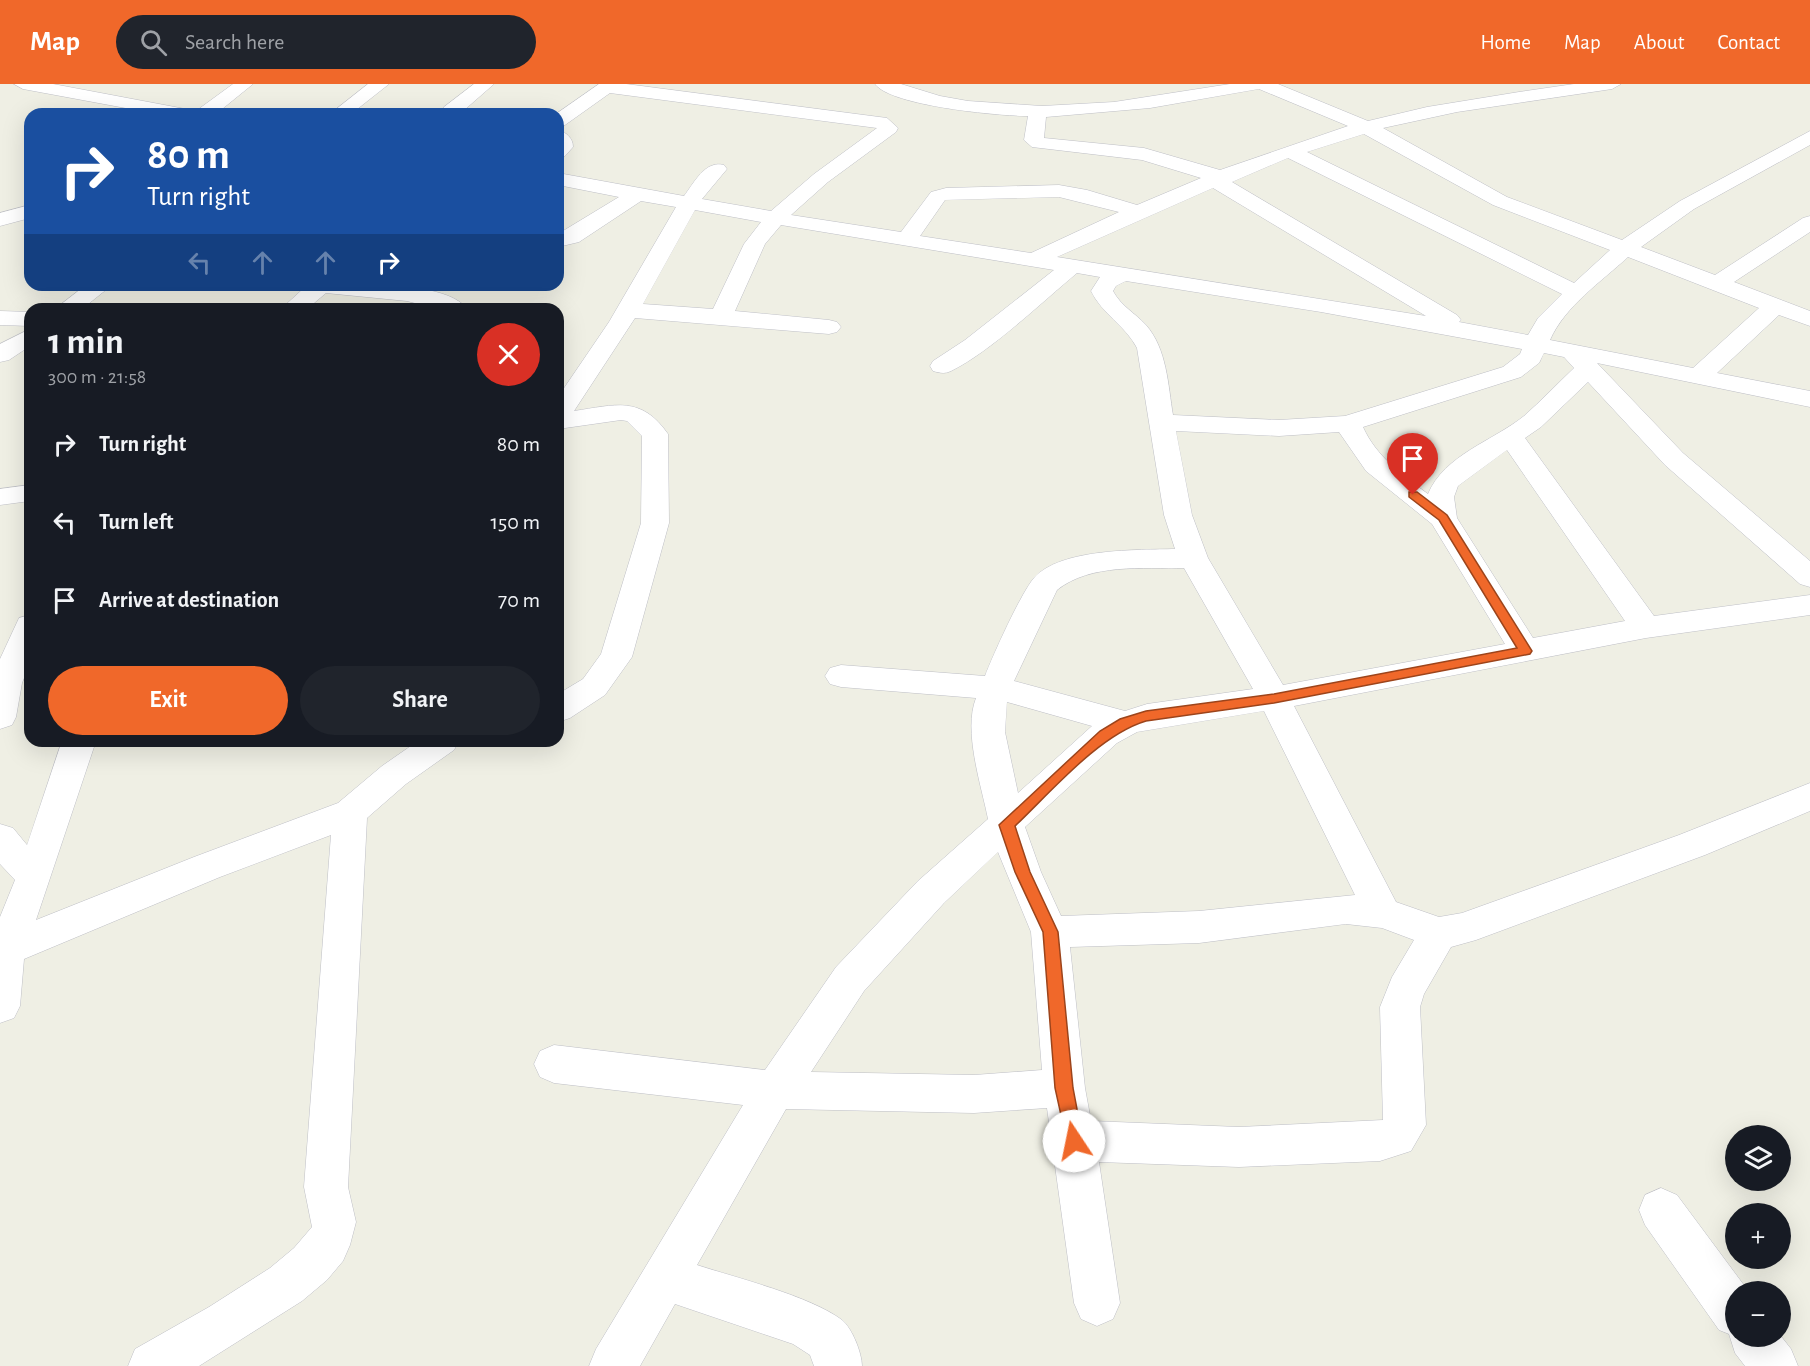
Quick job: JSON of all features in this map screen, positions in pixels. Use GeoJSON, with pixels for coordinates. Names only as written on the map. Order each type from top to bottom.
{"type":"FeatureCollection","features":[{"type":"Feature","properties":{"kind":"street"},"geometry":{"type":"LineString","coordinates":[[23,84],[156,108]]}},
{"type":"Feature","properties":{"kind":"street"},"geometry":{"type":"LineString","coordinates":[[212,108],[244,84]]}},
{"type":"Feature","properties":{"kind":"street"},"geometry":{"type":"LineString","coordinates":[[347,108],[380,84]]}},
{"type":"Feature","properties":{"kind":"street"},"geometry":{"type":"LineString","coordinates":[[455,108],[485,84]]}},
{"type":"Feature","properties":{"kind":"street"},"geometry":{"type":"LineString","coordinates":[[884,84],[966,107],[1038,110],[1101,128],[1144,154],[1220,179],[1469,332]]}},
{"type":"Feature","properties":{"kind":"street"},"geometry":{"type":"LineString","coordinates":[[1038,110],[1035,142],[1101,128],[1137,100],[1260,84],[1366,128],[1500,201],[1810,319]]}},
{"type":"Feature","properties":{"kind":"street"},"geometry":{"type":"LineString","coordinates":[[1033,260],[1136,211],[1291,152],[1366,128],[1459,107],[1612,84]]}},
{"type":"Feature","properties":{"kind":"street"},"geometry":{"type":"LineString","coordinates":[[564,118],[609,86],[766,99],[880,122],[889,128],[777,217],[761,235],[745,260],[725,309],[719,317]]}},
{"type":"Feature","properties":{"kind":"street"},"geometry":{"type":"LineString","coordinates":[[944,102],[966,88]]}},
{"type":"Feature","properties":{"kind":"street"},"geometry":{"type":"LineString","coordinates":[[1137,100],[1150,128],[1144,154]]}},
{"type":"Feature","properties":{"kind":"street"},"geometry":{"type":"LineString","coordinates":[[1163,422],[1294,429],[1348,423],[1512,372],[1530,358],[1546,323],[1625,248],[1687,205],[1810,137]]}},
{"type":"Feature","properties":{"kind":"street"},"geometry":{"type":"LineString","coordinates":[[1291,152],[1576,293]]}},
{"type":"Feature","properties":{"kind":"street"},"geometry":{"type":"LineString","coordinates":[[564,407],[628,310],[643,279],[689,203],[717,169]]}},
{"type":"Feature","properties":{"kind":"street"},"geometry":{"type":"LineString","coordinates":[[564,180],[1072,267],[1324,306],[1536,345],[1580,359],[1700,376],[1810,399]]}},
{"type":"Feature","properties":{"kind":"street"},"geometry":{"type":"LineString","coordinates":[[907,239],[938,196],[946,194],[1059,192],[1080,194],[1136,211]]}},
{"type":"Feature","properties":{"kind":"street"},"geometry":{"type":"LineString","coordinates":[[564,239],[571,237],[636,194]]}},
{"type":"Feature","properties":{"kind":"street"},"geometry":{"type":"LineString","coordinates":[[0,220],[24,213]]}},
{"type":"Feature","properties":{"kind":"street"},"geometry":{"type":"LineString","coordinates":[[1718,284],[1810,222]]}},
{"type":"Feature","properties":{"kind":"street"},"geometry":{"type":"LineString","coordinates":[[942,366],[974,345],[1072,267]]}},
{"type":"Feature","properties":{"kind":"street"},"geometry":{"type":"LineString","coordinates":[[1123,274],[1107,282],[1102,291],[1106,301],[1142,332],[1149,348],[1179,514],[1193,558],[1274,698],[1383,914]]}},
{"type":"Feature","properties":{"kind":"street"},"geometry":{"type":"LineString","coordinates":[[76,303],[92,291]]}},
{"type":"Feature","properties":{"kind":"street"},"geometry":{"type":"LineString","coordinates":[[300,303],[312,291]]}},
{"type":"Feature","properties":{"kind":"street"},"geometry":{"type":"LineString","coordinates":[[369,291],[428,298],[447,303]]}},
{"type":"Feature","properties":{"kind":"street"},"geometry":{"type":"LineString","coordinates":[[428,298],[438,291]]}},
{"type":"Feature","properties":{"kind":"street"},"geometry":{"type":"LineString","coordinates":[[1700,376],[1775,306]]}},
{"type":"Feature","properties":{"kind":"street"},"geometry":{"type":"LineString","coordinates":[[628,310],[829,327]]}},
{"type":"Feature","properties":{"kind":"street"},"geometry":{"type":"LineString","coordinates":[[0,318],[24,319]]}},
{"type":"Feature","properties":{"kind":"street"},"geometry":{"type":"LineString","coordinates":[[0,355],[24,340]]}},
{"type":"Feature","properties":{"kind":"street"},"geometry":{"type":"LineString","coordinates":[[1443,518],[1440,497],[1446,482],[1475,459],[1532,422],[1580,359]]}},
{"type":"Feature","properties":{"kind":"street"},"geometry":{"type":"LineString","coordinates":[[1580,359],[1674,459],[1810,577]]}},
{"type":"Feature","properties":{"kind":"street"},"geometry":{"type":"LineString","coordinates":[[564,420],[621,412],[635,414],[648,427],[654,434],[656,523],[616,657],[594,687],[564,706]]}},
{"type":"Feature","properties":{"kind":"street"},"geometry":{"type":"LineString","coordinates":[[1348,423],[1363,452],[1383,472],[1443,518],[1525,651]]}},
{"type":"Feature","properties":{"kind":"street"},"geometry":{"type":"LineString","coordinates":[[1510,436],[1646,628]]}},
{"type":"Feature","properties":{"kind":"street"},"geometry":{"type":"LineString","coordinates":[[0,498],[24,494]]}},
{"type":"Feature","properties":{"kind":"street"},"geometry":{"type":"LineString","coordinates":[[1128,562],[1179,514]]}},
{"type":"Feature","properties":{"kind":"street"},"geometry":{"type":"LineString","coordinates":[[1096,1303],[1074,1141],[1064,1088],[1050,932],[1023,872],[1007,825],[988,732],[989,707],[1035,604],[1045,584],[1053,575],[1074,568],[1193,558]]}},
{"type":"Feature","properties":{"kind":"street"},"geometry":{"type":"LineString","coordinates":[[614,1366],[775,1090],[850,979],[932,892],[1105,734],[1125,723],[1146,716],[1274,698],[1646,628],[1810,605]]}},
{"type":"Feature","properties":{"kind":"street"},"geometry":{"type":"LineString","coordinates":[[0,717],[6,683],[24,640]]}},
{"type":"Feature","properties":{"kind":"street"},"geometry":{"type":"LineString","coordinates":[[841,676],[996,688],[1125,723]]}},
{"type":"Feature","properties":{"kind":"street"},"geometry":{"type":"LineString","coordinates":[[0,1006],[3,951],[35,876],[77,747]]}},
{"type":"Feature","properties":{"kind":"street"},"geometry":{"type":"LineString","coordinates":[[3,951],[207,867],[350,813],[394,775],[434,747]]}},
{"type":"Feature","properties":{"kind":"street"},"geometry":{"type":"LineString","coordinates":[[1050,932],[1200,927],[1346,909],[1383,914],[1439,933],[1463,929],[1681,849],[1810,796]]}},
{"type":"Feature","properties":{"kind":"street"},"geometry":{"type":"LineString","coordinates":[[152,1366],[288,1286],[322,1253],[334,1228],[326,1187],[350,813]]}},
{"type":"Feature","properties":{"kind":"street"},"geometry":{"type":"LineString","coordinates":[[0,838],[3,844],[35,876]]}},
{"type":"Feature","properties":{"kind":"street"},"geometry":{"type":"LineString","coordinates":[[1074,1141],[1239,1147],[1380,1141],[1396,1137],[1405,1125],[1401,1006],[1406,989],[1439,933]]}},
{"type":"Feature","properties":{"kind":"street"},"geometry":{"type":"LineString","coordinates":[[554,1064],[775,1090],[974,1094],[1064,1088]]}},
{"type":"Feature","properties":{"kind":"street"},"geometry":{"type":"LineString","coordinates":[[1661,1210],[1725,1302]]}},
{"type":"Feature","properties":{"kind":"street"},"geometry":{"type":"LineString","coordinates":[[665,1277],[805,1324],[827,1338],[838,1359],[838,1366]]}},
{"type":"Feature","properties":{"kind":"route"},"geometry":{"type":"LineString","coordinates":[[1074,1141],[1064,1088],[1050,932],[1023,872],[1007,825],[1105,734],[1125,723],[1146,716],[1274,698],[1525,651],[1443,518],[1413,495]]}}]}
